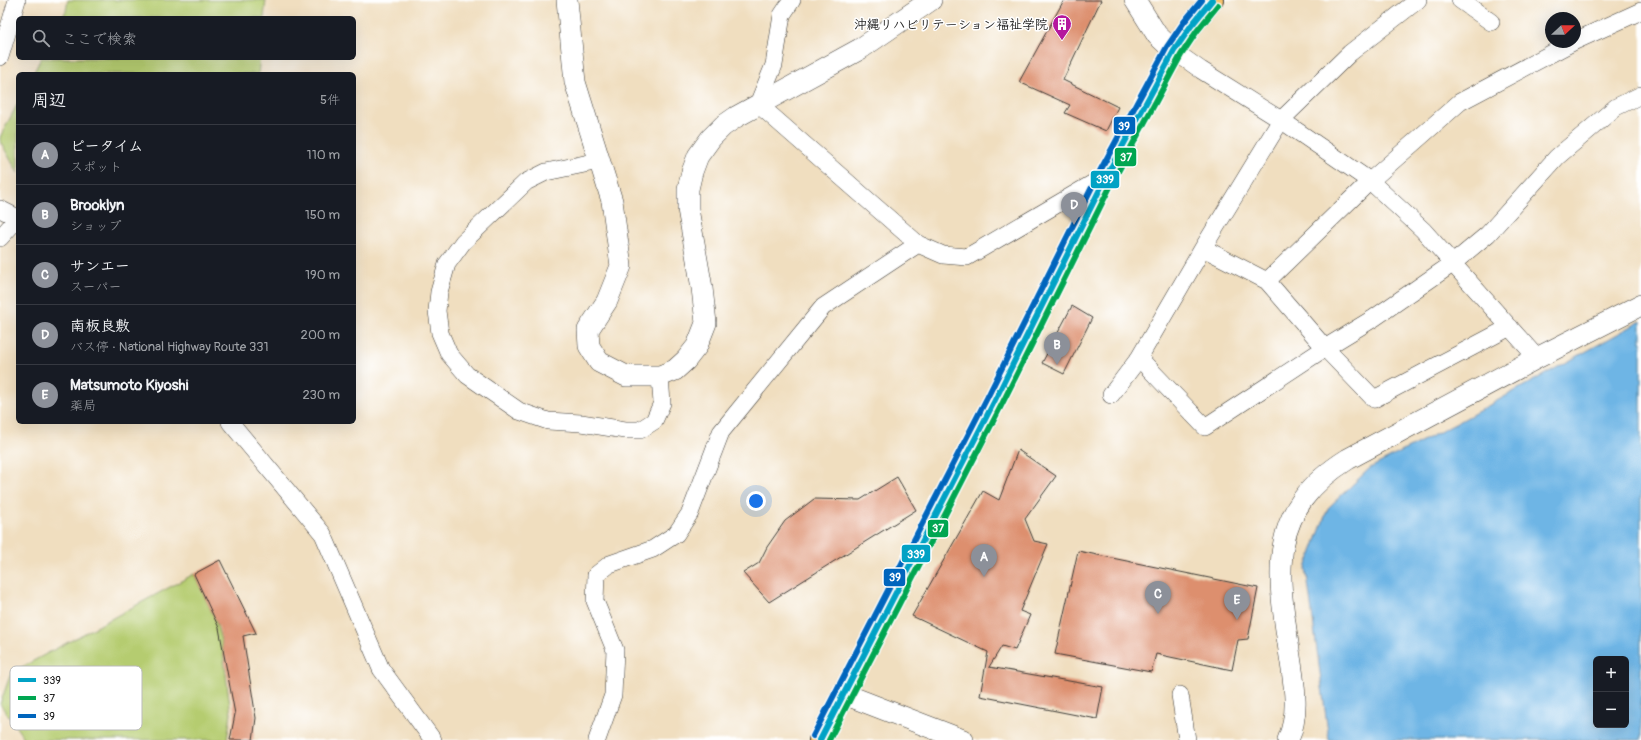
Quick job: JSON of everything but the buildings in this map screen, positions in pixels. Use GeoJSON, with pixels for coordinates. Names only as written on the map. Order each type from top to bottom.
{"type":"FeatureCollection","features":[{"type":"Feature","properties":{"kind":"highway"},"geometry":{"type":"LineString","coordinates":[[820,740],[994,402],[1107,175],[1174,51],[1191,26],[1212,0]]}},
{"type":"Feature","properties":{"kind":"street"},"geometry":{"type":"LineString","coordinates":[[0,57],[17,0]]}},
{"type":"Feature","properties":{"kind":"street"},"geometry":{"type":"LineString","coordinates":[[567,0],[575,82],[612,201],[621,266],[607,301],[588,330],[589,346],[599,362],[626,376],[660,376],[675,370],[698,346],[706,323],[702,288],[688,209],[688,189],[698,156],[711,138],[723,126],[758,104],[860,49],[931,0]]}},
{"type":"Feature","properties":{"kind":"street"},"geometry":{"type":"LineString","coordinates":[[758,104],[774,65],[782,15],[792,0]]}},
{"type":"Feature","properties":{"kind":"street"},"geometry":{"type":"LineString","coordinates":[[1135,0],[1157,35],[1174,51],[1281,120],[1370,181],[1423,230],[1537,358]]}},
{"type":"Feature","properties":{"kind":"street"},"geometry":{"type":"LineString","coordinates":[[1111,395],[1139,358],[1203,248],[1281,120],[1350,53],[1418,0]]}},
{"type":"Feature","properties":{"kind":"street"},"geometry":{"type":"LineString","coordinates":[[1460,0],[1491,22]]}},
{"type":"Feature","properties":{"kind":"street"},"geometry":{"type":"LineString","coordinates":[[1581,38],[1641,11]]}},
{"type":"Feature","properties":{"kind":"street"},"geometry":{"type":"LineString","coordinates":[[1267,281],[1370,181],[1460,102],[1561,48]]}},
{"type":"Feature","properties":{"kind":"street"},"geometry":{"type":"LineString","coordinates":[[1139,358],[1205,427],[1325,348],[1374,318],[1452,264],[1488,234],[1557,157],[1616,107],[1641,95]]}},
{"type":"Feature","properties":{"kind":"street"},"geometry":{"type":"LineString","coordinates":[[758,104],[918,244],[943,255],[967,257],[1107,175]]}},
{"type":"Feature","properties":{"kind":"street"},"geometry":{"type":"LineString","coordinates":[[599,161],[546,172],[526,182],[463,242],[447,264],[439,292],[437,311],[440,333],[449,354],[467,375],[519,411],[548,421],[625,430],[640,430],[654,421],[662,403],[660,376]]}},
{"type":"Feature","properties":{"kind":"street"},"geometry":{"type":"LineString","coordinates":[[0,209],[16,217]]}},
{"type":"Feature","properties":{"kind":"street"},"geometry":{"type":"LineString","coordinates":[[0,238],[16,220]]}},
{"type":"Feature","properties":{"kind":"street"},"geometry":{"type":"LineString","coordinates":[[597,740],[613,695],[614,650],[595,601],[596,575],[610,564],[653,549],[676,534],[690,513],[721,432],[823,307],[918,244]]}},
{"type":"Feature","properties":{"kind":"street"},"geometry":{"type":"LineString","coordinates":[[1203,248],[1267,281],[1325,348],[1374,400],[1510,327]]}},
{"type":"Feature","properties":{"kind":"street"},"geometry":{"type":"LineString","coordinates":[[1288,740],[1295,714],[1296,692],[1282,599],[1280,573],[1282,549],[1291,520],[1313,486],[1331,469],[1348,459],[1537,358],[1641,305]]}},
{"type":"Feature","properties":{"kind":"street"},"geometry":{"type":"LineString","coordinates":[[232,424],[323,534],[381,669],[433,740]]}},
{"type":"Feature","properties":{"kind":"street"},"geometry":{"type":"LineString","coordinates":[[844,694],[963,740]]}},
{"type":"Feature","properties":{"kind":"street"},"geometry":{"type":"LineString","coordinates":[[1180,695],[1187,740]]}},
{"type":"Feature","properties":{"kind":"green space"},"geometry":{"type":"Polygon","coordinates":[[[68,0],[266,0],[264,16],[63,16],[66,11],[68,0]]]}},
{"type":"Feature","properties":{"kind":"green space"},"geometry":{"type":"Polygon","coordinates":[[[40,60],[260,60],[258,72],[34,72],[40,60]]]}},
{"type":"Feature","properties":{"kind":"green space"},"geometry":{"type":"Polygon","coordinates":[[[16,107],[16,169],[0,141],[0,137],[16,107]]]}},
{"type":"Feature","properties":{"kind":"green space"},"geometry":{"type":"Polygon","coordinates":[[[194,574],[215,619],[222,644],[231,714],[227,740],[25,740],[18,730],[142,730],[142,666],[24,666],[194,574]]]}},
{"type":"Feature","properties":{"kind":"green space"},"geometry":{"type":"Polygon","coordinates":[[[10,676],[10,718],[0,704],[10,676]]]}},
{"type":"Feature","properties":{"kind":"water"},"geometry":{"type":"Polygon","coordinates":[[[1641,321],[1641,740],[1329,740],[1306,568],[1328,508],[1370,468],[1457,423],[1641,321]]]}},
{"type":"Feature","properties":{"kind":"transit line","name":"39"},"geometry":{"type":"LineString","coordinates":[[813,736],[987,398],[1100,171],[1167,47],[1184,22],[1202,0]]}},
{"type":"Feature","properties":{"kind":"transit line","name":"339"},"geometry":{"type":"LineString","coordinates":[[820,740],[994,402],[1107,175],[1174,51],[1191,26],[1212,0]]}},
{"type":"Feature","properties":{"kind":"transit line","name":"37"},"geometry":{"type":"LineString","coordinates":[[829,740],[1001,406],[1114,179],[1181,55],[1197,31],[1218,5]]}},
{"type":"Feature","properties":{"kind":"place","name":"沖縄リハビリテーション福祉学院"},"geometry":{"type":"Point","coordinates":[1062,41]}},
{"type":"Feature","properties":{"kind":"place","name":"南板良敷"},"geometry":{"type":"Point","coordinates":[1074,225]}},
{"type":"Feature","properties":{"kind":"place","name":"Brooklyn"},"geometry":{"type":"Point","coordinates":[1057,365]}},
{"type":"Feature","properties":{"kind":"place","name":"ピータイム"},"geometry":{"type":"Point","coordinates":[984,577]}},
{"type":"Feature","properties":{"kind":"place","name":"サンエー"},"geometry":{"type":"Point","coordinates":[1158,614]}},
{"type":"Feature","properties":{"kind":"place","name":"Matsumoto Kiyoshi"},"geometry":{"type":"Point","coordinates":[1237,620]}}]}
